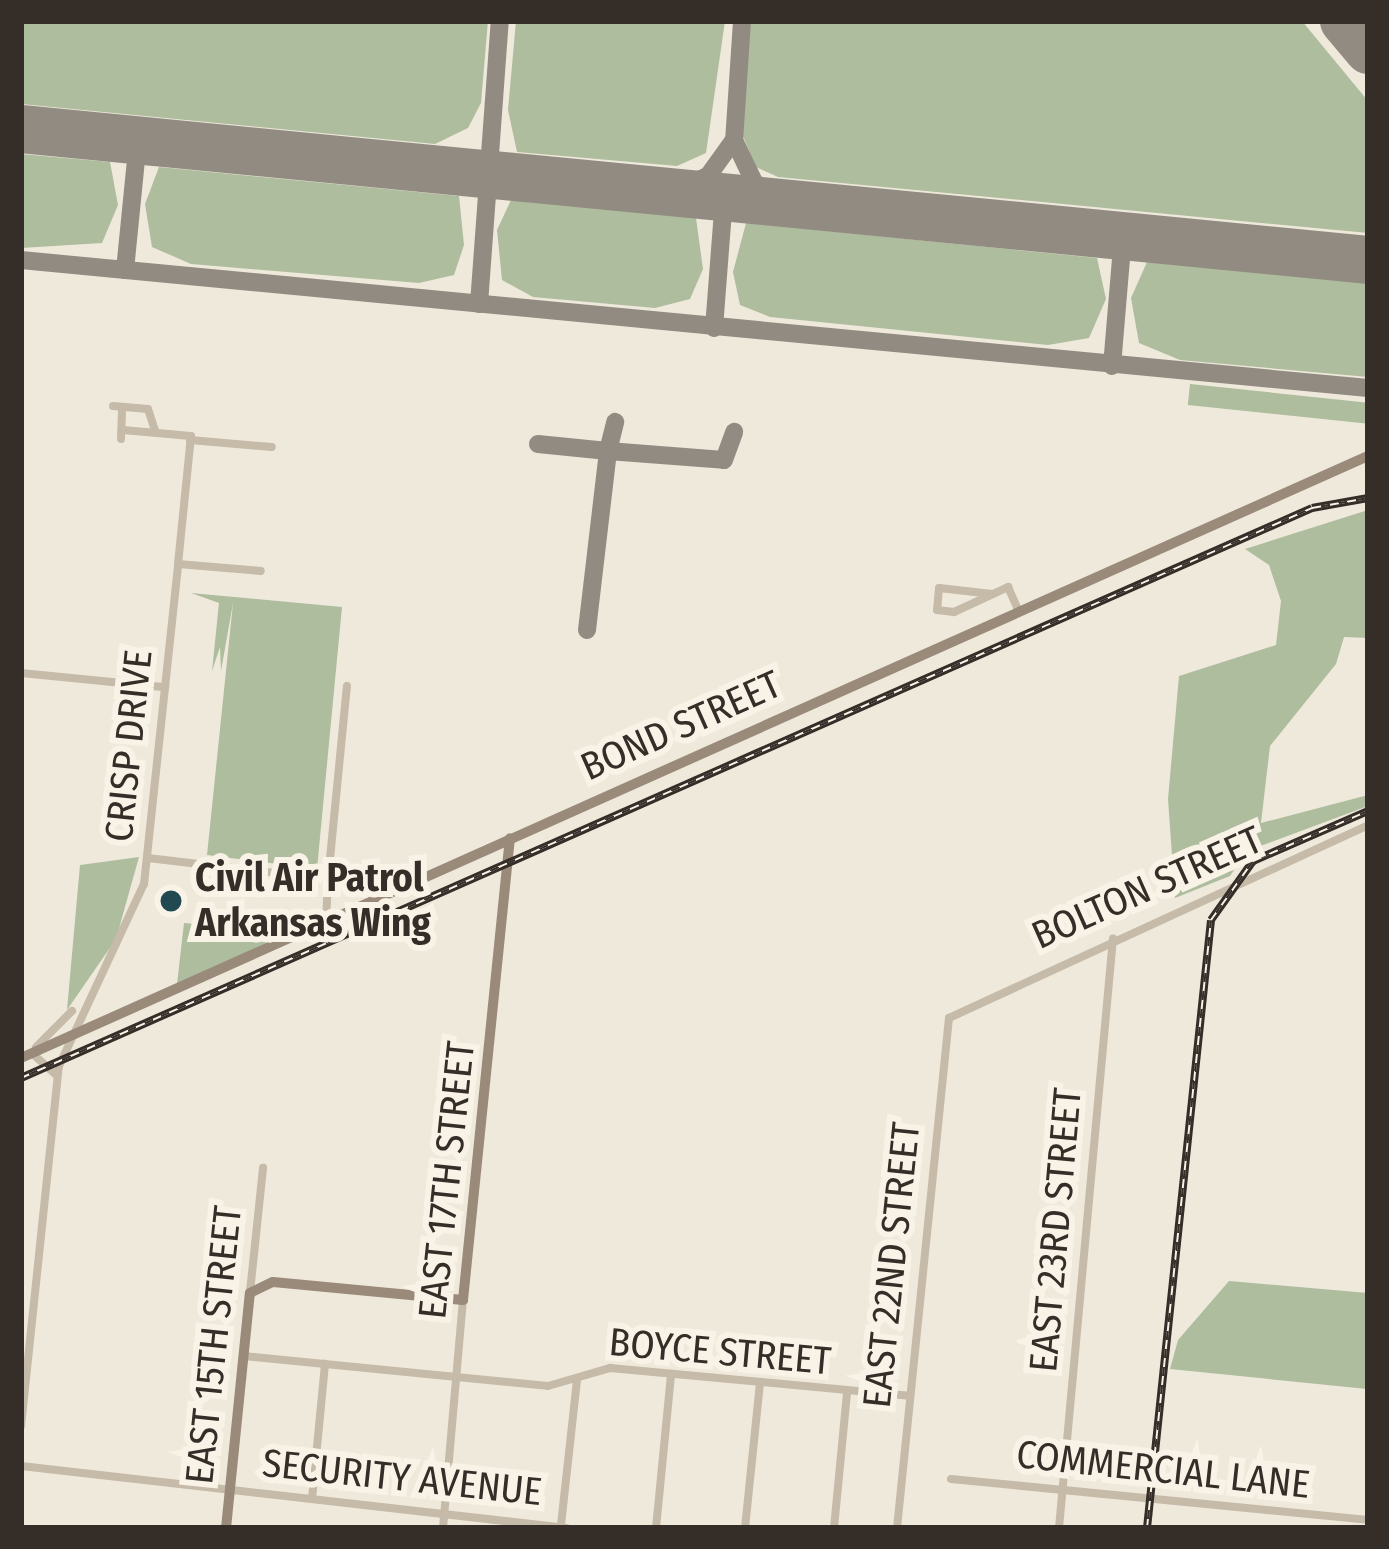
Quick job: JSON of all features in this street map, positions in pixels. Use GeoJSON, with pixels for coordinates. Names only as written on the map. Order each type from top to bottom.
{"type":"FeatureCollection","features":[{"type":"Feature","properties":{"kind":"street"},"geometry":{"type":"LineString","coordinates":[[152,433],[148,409],[118,406],[122,434],[272,447]]}},
{"type":"Feature","properties":{"kind":"street","name":"CRISP DRIVE"},"geometry":{"type":"LineString","coordinates":[[21,1426],[65,1038],[132,920],[148,858],[190,440]]}},
{"type":"Feature","properties":{"kind":"street","name":"BOND STREET"},"geometry":{"type":"LineString","coordinates":[[21,1058],[1368,456]]}},
{"type":"Feature","properties":{"kind":"street"},"geometry":{"type":"LineString","coordinates":[[178,564],[261,572]]}},
{"type":"Feature","properties":{"kind":"street"},"geometry":{"type":"LineString","coordinates":[[992,594],[939,588],[937,610],[954,612],[1008,587],[1018,609]]}},
{"type":"Feature","properties":{"kind":"street"},"geometry":{"type":"LineString","coordinates":[[21,673],[165,687]]}},
{"type":"Feature","properties":{"kind":"street"},"geometry":{"type":"LineString","coordinates":[[326,923],[347,686]]}},
{"type":"Feature","properties":{"kind":"street","name":"BOLTON STREET"},"geometry":{"type":"LineString","coordinates":[[954,1011],[1368,825]]}},
{"type":"Feature","properties":{"kind":"street","name":"EAST 17TH STREET"},"geometry":{"type":"LineString","coordinates":[[443,1528],[510,838]]}},
{"type":"Feature","properties":{"kind":"street"},"geometry":{"type":"LineString","coordinates":[[148,858],[328,879]]}},
{"type":"Feature","properties":{"kind":"street","name":"EAST 23RD STREET"},"geometry":{"type":"LineString","coordinates":[[1059,1528],[1113,937]]}},
{"type":"Feature","properties":{"kind":"street"},"geometry":{"type":"LineString","coordinates":[[82,1002],[87,1017],[106,1020]]}},
{"type":"Feature","properties":{"kind":"street","name":"CRISP DRIVE"},"geometry":{"type":"LineString","coordinates":[[21,1058],[82,1002]]}},
{"type":"Feature","properties":{"kind":"street","name":"EAST 22ND STREET"},"geometry":{"type":"LineString","coordinates":[[897,1528],[954,1011]]}},
{"type":"Feature","properties":{"kind":"street"},"geometry":{"type":"LineString","coordinates":[[21,1058],[50,1060],[56,1086]]}},
{"type":"Feature","properties":{"kind":"street","name":"EAST 15TH STREET"},"geometry":{"type":"LineString","coordinates":[[226,1528],[262,1168]]}},
{"type":"Feature","properties":{"kind":"street"},"geometry":{"type":"LineString","coordinates":[[250,1293],[274,1282],[464,1300]]}},
{"type":"Feature","properties":{"kind":"street","name":"BOYCE STREET"},"geometry":{"type":"LineString","coordinates":[[243,1356],[458,1377],[578,1378],[610,1368],[909,1396]]}},
{"type":"Feature","properties":{"kind":"street"},"geometry":{"type":"LineString","coordinates":[[312,1499],[325,1364]]}},
{"type":"Feature","properties":{"kind":"street"},"geometry":{"type":"LineString","coordinates":[[656,1528],[671,1374]]}},
{"type":"Feature","properties":{"kind":"street"},"geometry":{"type":"LineString","coordinates":[[563,1526],[578,1378]]}},
{"type":"Feature","properties":{"kind":"street"},"geometry":{"type":"LineString","coordinates":[[745,1528],[760,1382]]}},
{"type":"Feature","properties":{"kind":"street"},"geometry":{"type":"LineString","coordinates":[[834,1528],[847,1392]]}},
{"type":"Feature","properties":{"kind":"street","name":"SECURITY AVENUE"},"geometry":{"type":"LineString","coordinates":[[21,1466],[563,1526]]}},
{"type":"Feature","properties":{"kind":"street","name":"COMMERCIAL LANE"},"geometry":{"type":"LineString","coordinates":[[951,1479],[1368,1520]]}},
{"type":"Feature","properties":{"kind":"green space"},"geometry":{"type":"Polygon","coordinates":[[[21,21],[488,21],[481,103],[468,128],[435,144],[21,104],[21,21]]]}},
{"type":"Feature","properties":{"kind":"green space"},"geometry":{"type":"Polygon","coordinates":[[[516,21],[725,21],[706,153],[677,166],[517,152],[508,110],[516,21]]]}},
{"type":"Feature","properties":{"kind":"green space"},"geometry":{"type":"Polygon","coordinates":[[[750,21],[1302,21],[1368,101],[1368,233],[778,177],[756,167],[742,134],[750,21]]]}},
{"type":"Feature","properties":{"kind":"green space"},"geometry":{"type":"Polygon","coordinates":[[[21,154],[110,162],[118,205],[102,243],[21,248],[21,154]]]}},
{"type":"Feature","properties":{"kind":"green space"},"geometry":{"type":"Polygon","coordinates":[[[159,167],[459,196],[464,245],[454,275],[419,283],[191,264],[152,247],[145,204],[159,167]]]}},
{"type":"Feature","properties":{"kind":"green space"},"geometry":{"type":"Polygon","coordinates":[[[511,200],[696,218],[703,269],[690,299],[655,308],[533,297],[502,280],[497,230],[511,200]]]}},
{"type":"Feature","properties":{"kind":"green space"},"geometry":{"type":"Polygon","coordinates":[[[746,223],[1097,258],[1106,299],[1089,338],[1048,345],[770,317],[740,305],[733,272],[746,223]]]}},
{"type":"Feature","properties":{"kind":"green space"},"geometry":{"type":"Polygon","coordinates":[[[1147,262],[1368,283],[1368,377],[1180,360],[1139,343],[1131,298],[1147,262]]]}},
{"type":"Feature","properties":{"kind":"green space"},"geometry":{"type":"Polygon","coordinates":[[[1190,384],[1368,403],[1366,424],[1188,405],[1190,384]]]}},
{"type":"Feature","properties":{"kind":"green space"},"geometry":{"type":"Polygon","coordinates":[[[1368,510],[1368,638],[1344,637],[1336,664],[1270,746],[1261,823],[1368,795],[1368,806],[1247,851],[1230,876],[1175,898],[1168,799],[1179,676],[1276,645],[1281,601],[1269,565],[1245,549],[1368,510]]]}},
{"type":"Feature","properties":{"kind":"green space"},"geometry":{"type":"Polygon","coordinates":[[[191,593],[342,607],[317,869],[207,855],[233,603],[221,671],[220,647],[212,671],[219,603],[191,593]]]}},
{"type":"Feature","properties":{"kind":"green space"},"geometry":{"type":"Polygon","coordinates":[[[139,857],[116,939],[67,1010],[80,865],[139,857]]]}},
{"type":"Feature","properties":{"kind":"green space"},"geometry":{"type":"Polygon","coordinates":[[[313,909],[317,922],[177,984],[184,923],[253,929],[271,916],[311,920],[313,909]]]}},
{"type":"Feature","properties":{"kind":"green space"},"geometry":{"type":"Polygon","coordinates":[[[1229,1281],[1368,1293],[1367,1389],[1170,1369],[1178,1340],[1229,1281]]]}},
{"type":"Feature","properties":{"kind":"taxiway"},"geometry":{"type":"LineString","coordinates":[[479,304],[500,21]]}},
{"type":"Feature","properties":{"kind":"taxiway"},"geometry":{"type":"LineString","coordinates":[[742,21],[734,140],[755,184],[786,203]]}},
{"type":"Feature","properties":{"kind":"taxiway"},"geometry":{"type":"LineString","coordinates":[[125,270],[138,140]]}},
{"type":"Feature","properties":{"kind":"taxiway"},"geometry":{"type":"LineString","coordinates":[[670,192],[708,176],[734,140]]}},
{"type":"Feature","properties":{"kind":"taxiway"},"geometry":{"type":"LineString","coordinates":[[714,328],[724,197]]}},
{"type":"Feature","properties":{"kind":"taxiway"},"geometry":{"type":"LineString","coordinates":[[1112,366],[1123,236]]}},
{"type":"Feature","properties":{"kind":"taxiway"},"geometry":{"type":"LineString","coordinates":[[21,260],[1368,388]]}},
{"type":"Feature","properties":{"kind":"taxiway"},"geometry":{"type":"LineString","coordinates":[[538,444],[608,451],[615,422]]}},
{"type":"Feature","properties":{"kind":"taxiway"},"geometry":{"type":"LineString","coordinates":[[587,630],[608,451],[724,460],[734,432]]}},
{"type":"Feature","properties":{"kind":"runway"},"geometry":{"type":"LineString","coordinates":[[1344,21],[1368,50]]}},
{"type":"Feature","properties":{"kind":"runway"},"geometry":{"type":"LineString","coordinates":[[21,129],[1368,260]]}},
{"type":"Feature","properties":{"kind":"railway"},"geometry":{"type":"LineString","coordinates":[[21,1078],[1312,508],[1368,498]]}},
{"type":"Feature","properties":{"kind":"railway"},"geometry":{"type":"LineString","coordinates":[[1147,1528],[1211,920],[1253,861],[1368,811]]}},
{"type":"Feature","properties":{"kind":"place","name":"Civil Air Patrol Arkansas Wing"},"geometry":{"type":"Point","coordinates":[171,901]}}]}
